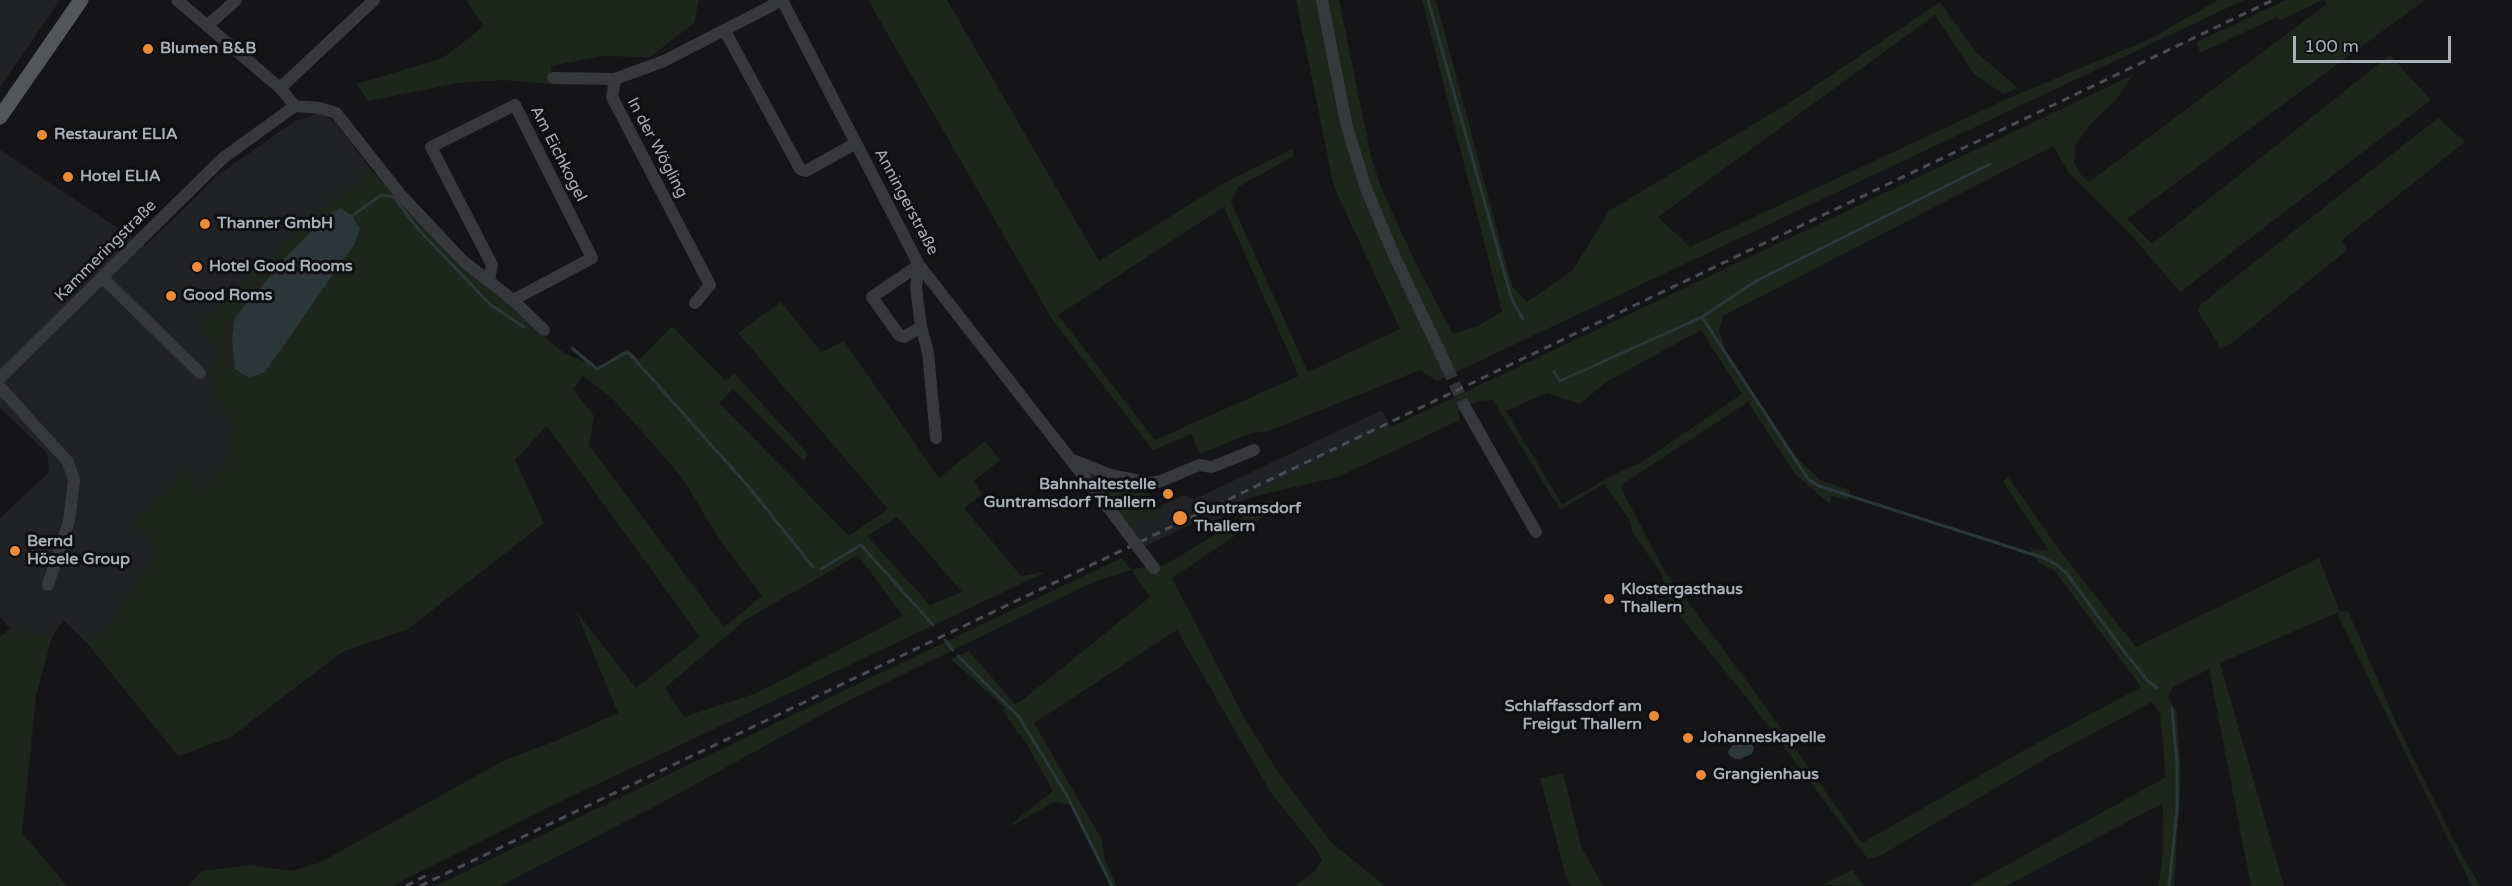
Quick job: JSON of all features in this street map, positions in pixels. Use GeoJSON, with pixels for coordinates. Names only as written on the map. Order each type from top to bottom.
{"type":"FeatureCollection","features":[{"type":"Feature","properties":{"kind":"main road"},"geometry":{"type":"LineString","coordinates":[[0,117],[81,0]]}},
{"type":"Feature","properties":{"kind":"street"},"geometry":{"type":"LineString","coordinates":[[177,0],[280,88],[295,106],[320,108],[336,113],[400,194],[463,261],[513,300],[544,330]]}},
{"type":"Feature","properties":{"kind":"street"},"geometry":{"type":"LineString","coordinates":[[207,26],[236,0]]}},
{"type":"Feature","properties":{"kind":"street"},"geometry":{"type":"LineString","coordinates":[[280,88],[374,0]]}},
{"type":"Feature","properties":{"kind":"street","name":"In der Wögling"},"geometry":{"type":"LineString","coordinates":[[695,303],[710,285],[612,97],[615,79],[664,61],[773,5],[776,0]]}},
{"type":"Feature","properties":{"kind":"street","name":"Anningerstraße"},"geometry":{"type":"LineString","coordinates":[[782,0],[919,265],[1072,459],[1154,568]]}},
{"type":"Feature","properties":{"kind":"street"},"geometry":{"type":"LineString","coordinates":[[1322,0],[1346,123],[1365,186],[1398,264],[1447,367]]}},
{"type":"Feature","properties":{"kind":"street"},"geometry":{"type":"LineString","coordinates":[[725,31],[800,169],[806,171],[856,143]]}},
{"type":"Feature","properties":{"kind":"street"},"geometry":{"type":"LineString","coordinates":[[553,78],[615,79]]}},
{"type":"Feature","properties":{"kind":"street","name":"Am Eichkogel"},"geometry":{"type":"LineString","coordinates":[[489,280],[492,265],[431,147],[515,105],[592,258],[513,300]]}},
{"type":"Feature","properties":{"kind":"street","name":"Kammeringstraße"},"geometry":{"type":"LineString","coordinates":[[0,378],[223,158],[295,106]]}},
{"type":"Feature","properties":{"kind":"street"},"geometry":{"type":"LineString","coordinates":[[919,265],[872,297],[899,336],[904,337],[921,327]]}},
{"type":"Feature","properties":{"kind":"street"},"geometry":{"type":"LineString","coordinates":[[919,265],[916,287],[921,327],[928,352],[936,438]]}},
{"type":"Feature","properties":{"kind":"street"},"geometry":{"type":"LineString","coordinates":[[103,278],[201,374]]}},
{"type":"Feature","properties":{"kind":"street"},"geometry":{"type":"LineString","coordinates":[[0,387],[68,462],[74,480],[69,521],[48,585]]}},
{"type":"Feature","properties":{"kind":"street"},"geometry":{"type":"LineString","coordinates":[[1465,407],[1536,532]]}},
{"type":"Feature","properties":{"kind":"street","name":"Anningerstraße"},"geometry":{"type":"LineString","coordinates":[[1072,459],[1110,475],[1150,483],[1161,481],[1199,465],[1212,467],[1254,450]]}},
{"type":"Feature","properties":{"kind":"shaded area"},"geometry":{"type":"Polygon","coordinates":[[[0,0],[60,0],[0,87],[0,0]]]}},
{"type":"Feature","properties":{"kind":"shaded area"},"geometry":{"type":"Polygon","coordinates":[[[466,0],[699,0],[694,23],[650,57],[603,56],[551,66],[551,84],[503,80],[458,83],[368,101],[357,84],[443,58],[484,26],[466,0]]]}},
{"type":"Feature","properties":{"kind":"shaded area"},"geometry":{"type":"Polygon","coordinates":[[[868,0],[947,0],[1099,261],[1224,183],[1293,149],[1294,156],[1238,187],[1231,202],[1308,372],[1400,329],[1334,187],[1296,0],[1339,0],[1371,156],[1381,187],[1415,262],[1453,334],[1477,326],[1502,312],[1422,0],[1436,0],[1512,286],[1527,302],[1573,270],[1609,211],[1794,100],[1940,2],[1976,52],[2018,88],[2003,94],[1974,74],[1935,15],[1658,217],[1690,247],[2009,98],[2150,39],[2218,0],[2244,0],[1437,381],[1420,370],[1269,431],[1251,433],[1200,454],[1191,434],[1153,450],[1052,319],[868,0]],[[1224,207],[1058,315],[1155,440],[1299,376],[1224,207]]]}},
{"type":"Feature","properties":{"kind":"shaded area"},"geometry":{"type":"Polygon","coordinates":[[[2286,0],[2323,0],[2280,20],[2277,17],[2200,53],[2197,42],[2286,0]]]}},
{"type":"Feature","properties":{"kind":"shaded area"},"geometry":{"type":"Polygon","coordinates":[[[2323,0],[2425,0],[2127,219],[2152,244],[2390,55],[2431,100],[2180,292],[2132,236],[2069,173],[2053,146],[1723,316],[1719,331],[1726,351],[1797,458],[1820,480],[1850,490],[1848,500],[1832,496],[1830,504],[1795,474],[1748,402],[1620,486],[1664,570],[1758,696],[1862,843],[2028,748],[2141,687],[2054,570],[2039,563],[2030,549],[2049,551],[2003,482],[2008,477],[2061,552],[2136,647],[2319,558],[2340,612],[2348,611],[2399,729],[2454,841],[2480,886],[2472,886],[2338,616],[2339,612],[2220,663],[2284,886],[2251,886],[2209,669],[2173,687],[2168,697],[2177,713],[2181,779],[2174,886],[2158,886],[2162,864],[2163,803],[2006,886],[1969,886],[2166,777],[2160,713],[2152,702],[2052,755],[1878,857],[1868,859],[1747,698],[1671,605],[1661,573],[1633,533],[1629,519],[1604,484],[1560,510],[1493,400],[1478,401],[1458,411],[1460,420],[1338,477],[1260,495],[1259,490],[2133,75],[2116,100],[2090,125],[2075,145],[2074,163],[2081,175],[2089,182],[2327,4],[2323,0]],[[1701,330],[1606,382],[1580,404],[1547,393],[1506,411],[1562,504],[1615,474],[1640,463],[1742,394],[1701,330]]]}},
{"type":"Feature","properties":{"kind":"shaded area"},"geometry":{"type":"Polygon","coordinates":[[[320,113],[335,122],[372,171],[309,220],[198,327],[223,351],[212,390],[233,424],[225,465],[199,495],[189,470],[132,523],[152,542],[155,555],[110,626],[87,643],[63,620],[52,637],[10,628],[0,617],[0,518],[49,472],[47,453],[0,408],[0,150],[145,246],[222,172],[295,121],[320,113]]]}},
{"type":"Feature","properties":{"kind":"shaded area"},"geometry":{"type":"Polygon","coordinates":[[[2438,118],[2465,142],[2342,240],[2347,250],[2232,343],[2221,349],[2198,311],[2201,304],[2438,118]]]}},
{"type":"Feature","properties":{"kind":"shaded area"},"geometry":{"type":"Polygon","coordinates":[[[372,171],[467,271],[528,319],[565,354],[599,367],[628,349],[639,360],[672,326],[726,381],[734,373],[808,454],[804,461],[733,389],[719,403],[849,536],[888,509],[738,333],[781,302],[821,352],[844,341],[939,478],[985,441],[1000,460],[974,481],[982,494],[964,508],[1021,576],[1046,572],[547,808],[392,886],[188,886],[202,871],[250,865],[291,871],[319,863],[505,760],[558,740],[618,713],[576,611],[636,688],[700,637],[547,426],[515,460],[544,523],[408,629],[342,652],[231,737],[178,756],[87,643],[110,626],[155,555],[152,542],[132,523],[188,469],[199,495],[225,465],[233,424],[212,390],[210,366],[222,351],[198,327],[309,220],[372,171]],[[583,376],[573,389],[594,416],[589,445],[724,627],[762,596],[720,540],[681,476],[612,398],[583,376]],[[897,517],[867,536],[930,605],[962,592],[897,517]],[[858,555],[745,620],[665,688],[684,717],[757,693],[903,616],[858,555]]]}},
{"type":"Feature","properties":{"kind":"shaded area"},"geometry":{"type":"Polygon","coordinates":[[[341,208],[352,216],[360,229],[355,243],[265,372],[249,378],[235,369],[232,339],[235,317],[288,255],[329,214],[341,208]]]}},
{"type":"Feature","properties":{"kind":"shaded area"},"geometry":{"type":"Polygon","coordinates":[[[1382,410],[1392,428],[1259,490],[1260,495],[1241,501],[1235,512],[1205,524],[1203,519],[1145,546],[1130,528],[1137,519],[1155,518],[1163,505],[1181,496],[1195,499],[1382,410]]]}},
{"type":"Feature","properties":{"kind":"shaded area"},"geometry":{"type":"Polygon","coordinates":[[[1089,473],[1098,475],[1111,489],[1119,492],[1149,493],[1160,510],[1155,518],[1137,519],[1130,528],[1089,473]]]}},
{"type":"Feature","properties":{"kind":"shaded area"},"geometry":{"type":"Polygon","coordinates":[[[1275,501],[1275,509],[1172,578],[1247,723],[1279,773],[1331,842],[1385,886],[1295,886],[1315,871],[1322,860],[1316,849],[1271,793],[1177,630],[1034,723],[1102,840],[1105,860],[1117,886],[1110,886],[1070,805],[1054,802],[1012,826],[1012,823],[1053,791],[1021,734],[1019,735],[1003,710],[1005,708],[951,659],[969,651],[1015,704],[1020,702],[1150,597],[1131,570],[1093,582],[830,710],[654,807],[500,886],[435,886],[1121,558],[1131,569],[1165,565],[1241,519],[1256,502],[1275,501]]]}},
{"type":"Feature","properties":{"kind":"shaded area"},"geometry":{"type":"Polygon","coordinates":[[[10,628],[52,637],[36,696],[22,833],[67,886],[0,886],[0,637],[10,628]]]}},
{"type":"Feature","properties":{"kind":"shaded area"},"geometry":{"type":"Polygon","coordinates":[[[1747,738],[1754,747],[1752,754],[1740,759],[1729,755],[1728,751],[1733,745],[1747,738]]]}},
{"type":"Feature","properties":{"kind":"shaded area"},"geometry":{"type":"Polygon","coordinates":[[[1563,773],[1581,846],[1603,886],[1572,886],[1566,877],[1540,778],[1563,773]]]}},
{"type":"Feature","properties":{"kind":"shaded area"},"geometry":{"type":"Polygon","coordinates":[[[1852,870],[1865,886],[1822,885],[1852,870]]]}},
{"type":"Feature","properties":{"kind":"waterway"},"geometry":{"type":"LineString","coordinates":[[1428,0],[1512,300],[1523,319]]}},
{"type":"Feature","properties":{"kind":"waterway"},"geometry":{"type":"LineString","coordinates":[[1554,372],[1560,381],[1702,317],[1756,281],[1990,164]]}},
{"type":"Feature","properties":{"kind":"waterway"},"geometry":{"type":"LineString","coordinates":[[352,216],[381,195],[394,197],[417,228],[491,305],[524,327]]}},
{"type":"Feature","properties":{"kind":"waterway"},"geometry":{"type":"LineString","coordinates":[[1702,317],[1808,479],[1819,486],[2044,558],[2057,565],[2067,574],[2126,654],[2148,681],[2157,688]]}},
{"type":"Feature","properties":{"kind":"waterway"},"geometry":{"type":"LineString","coordinates":[[572,348],[597,369],[629,353],[748,486],[813,567]]}},
{"type":"Feature","properties":{"kind":"waterway"},"geometry":{"type":"LineString","coordinates":[[821,569],[861,545],[933,625]]}},
{"type":"Feature","properties":{"kind":"waterway"},"geometry":{"type":"LineString","coordinates":[[945,640],[953,650]]}},
{"type":"Feature","properties":{"kind":"waterway"},"geometry":{"type":"LineString","coordinates":[[958,656],[1019,717],[1066,794],[1112,886]]}},
{"type":"Feature","properties":{"kind":"waterway"},"geometry":{"type":"LineString","coordinates":[[2169,886],[2177,809],[2177,764],[2172,709]]}},
{"type":"Feature","properties":{"kind":"tunnel"},"geometry":{"type":"LineString","coordinates":[[1447,367],[1465,407]]}},
{"type":"Feature","properties":{"kind":"railway"},"geometry":{"type":"LineString","coordinates":[[420,886],[2273,0]]}},
{"type":"Feature","properties":{"kind":"railway"},"geometry":{"type":"LineString","coordinates":[[406,886],[427,875]]}},
{"type":"Feature","properties":{"kind":"place","name":"Blumen B&B"},"geometry":{"type":"Point","coordinates":[148,49]}},
{"type":"Feature","properties":{"kind":"place","name":"Restaurant ELIA"},"geometry":{"type":"Point","coordinates":[42,135]}},
{"type":"Feature","properties":{"kind":"place","name":"Hotel ELIA"},"geometry":{"type":"Point","coordinates":[68,177]}},
{"type":"Feature","properties":{"kind":"place","name":"Thanner GmbH"},"geometry":{"type":"Point","coordinates":[205,224]}},
{"type":"Feature","properties":{"kind":"place","name":"Hotel Good Rooms"},"geometry":{"type":"Point","coordinates":[197,267]}},
{"type":"Feature","properties":{"kind":"place","name":"Good Roms"},"geometry":{"type":"Point","coordinates":[171,296]}},
{"type":"Feature","properties":{"kind":"place","name":"Bahnhaltestelle Guntramsdorf Thallern"},"geometry":{"type":"Point","coordinates":[1168,494]}},
{"type":"Feature","properties":{"kind":"place","name":"Guntramsdorf Thallern"},"geometry":{"type":"Point","coordinates":[1180,518]}},
{"type":"Feature","properties":{"kind":"place","name":"Bernd Hösele Group"},"geometry":{"type":"Point","coordinates":[15,551]}},
{"type":"Feature","properties":{"kind":"place","name":"Klostergasthaus Thallern"},"geometry":{"type":"Point","coordinates":[1609,599]}},
{"type":"Feature","properties":{"kind":"place","name":"Schlaffassdorf am Freigut Thallern"},"geometry":{"type":"Point","coordinates":[1654,716]}},
{"type":"Feature","properties":{"kind":"place","name":"Johanneskapelle"},"geometry":{"type":"Point","coordinates":[1688,738]}},
{"type":"Feature","properties":{"kind":"place","name":"Grangienhaus"},"geometry":{"type":"Point","coordinates":[1701,775]}}]}
